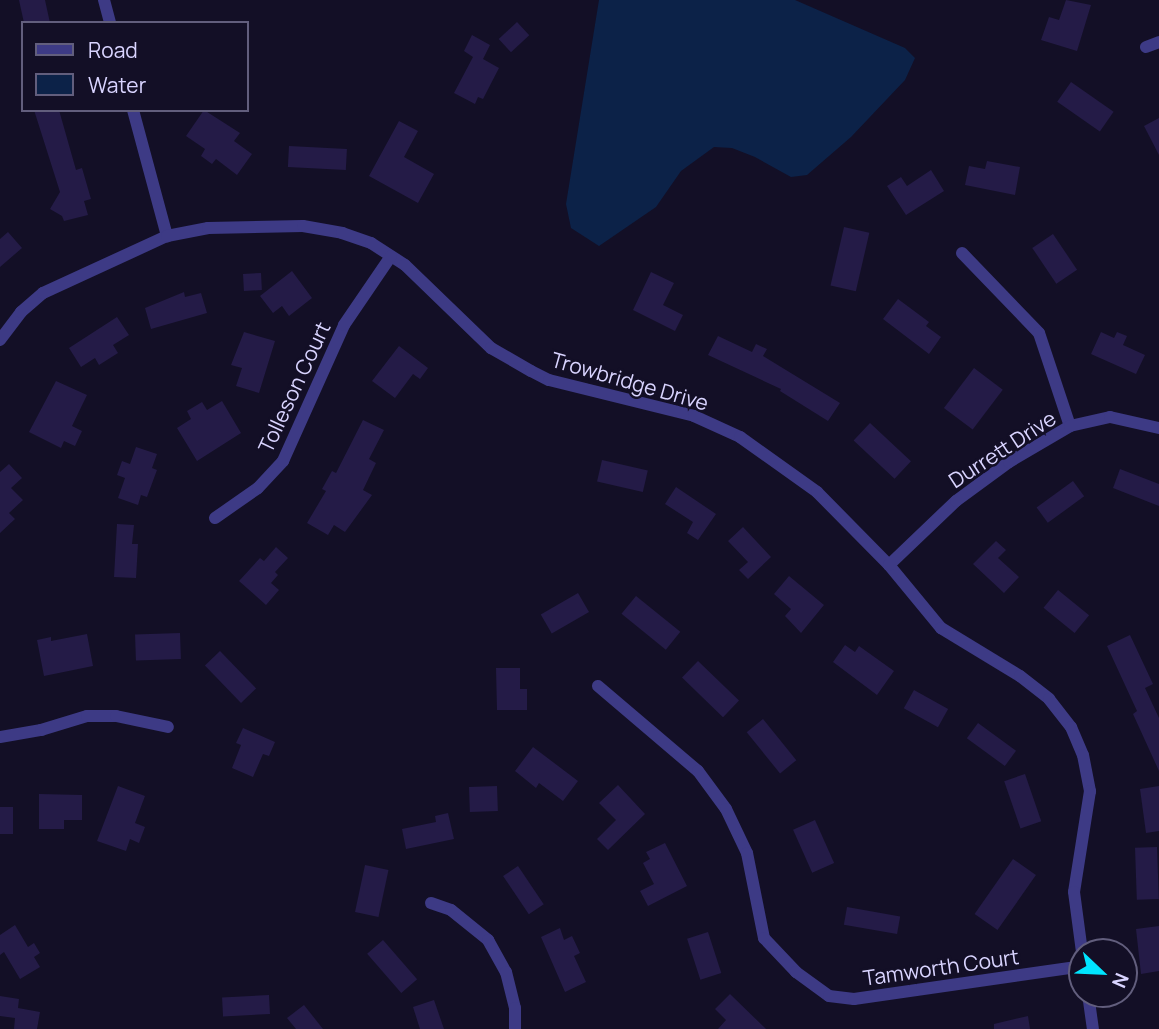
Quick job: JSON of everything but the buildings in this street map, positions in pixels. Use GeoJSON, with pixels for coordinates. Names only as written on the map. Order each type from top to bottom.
{"type":"FeatureCollection","features":[{"type":"Feature","properties":{"kind":"street"},"geometry":{"type":"LineString","coordinates":[[104,0],[109,21]]}},
{"type":"Feature","properties":{"kind":"street"},"geometry":{"type":"LineString","coordinates":[[1146,47],[1159,42]]}},
{"type":"Feature","properties":{"kind":"street"},"geometry":{"type":"LineString","coordinates":[[134,112],[167,236]]}},
{"type":"Feature","properties":{"kind":"street","name":"Trowbridge Drive"},"geometry":{"type":"LineString","coordinates":[[0,340],[20,312],[43,293],[167,236],[208,229],[303,226],[342,233],[371,243],[405,265],[491,348],[549,380],[694,416],[759,448],[817,492],[888,565],[941,628],[1020,676],[1049,699],[1071,727],[1083,755],[1090,791],[1074,892],[1080,938]]}},
{"type":"Feature","properties":{"kind":"street"},"geometry":{"type":"LineString","coordinates":[[962,253],[1039,333],[1070,426]]}},
{"type":"Feature","properties":{"kind":"street","name":"Tolleson Court"},"geometry":{"type":"LineString","coordinates":[[215,518],[258,488],[283,461],[344,325],[391,256]]}},
{"type":"Feature","properties":{"kind":"street","name":"Durrett Drive"},"geometry":{"type":"LineString","coordinates":[[888,565],[956,501],[1009,463],[1070,426],[1110,417],[1159,428]]}},
{"type":"Feature","properties":{"kind":"street","name":"Tamworth Court"},"geometry":{"type":"LineString","coordinates":[[598,686],[698,771],[726,809],[747,853],[764,938],[796,972],[829,996],[854,999],[1068,968]]}},
{"type":"Feature","properties":{"kind":"street"},"geometry":{"type":"LineString","coordinates":[[0,737],[41,730],[87,716],[116,716],[168,727]]}},
{"type":"Feature","properties":{"kind":"street"},"geometry":{"type":"LineString","coordinates":[[431,903],[451,910],[488,940],[506,972],[514,1008],[515,1029]]}},
{"type":"Feature","properties":{"kind":"street"},"geometry":{"type":"LineString","coordinates":[[1090,1008],[1093,1029]]}},
{"type":"Feature","properties":{"kind":"water"},"geometry":{"type":"Polygon","coordinates":[[[599,0],[795,0],[905,48],[915,58],[905,80],[851,137],[807,175],[791,177],[732,148],[714,147],[681,171],[656,207],[599,246],[571,228],[566,204],[599,0]]]}}]}
